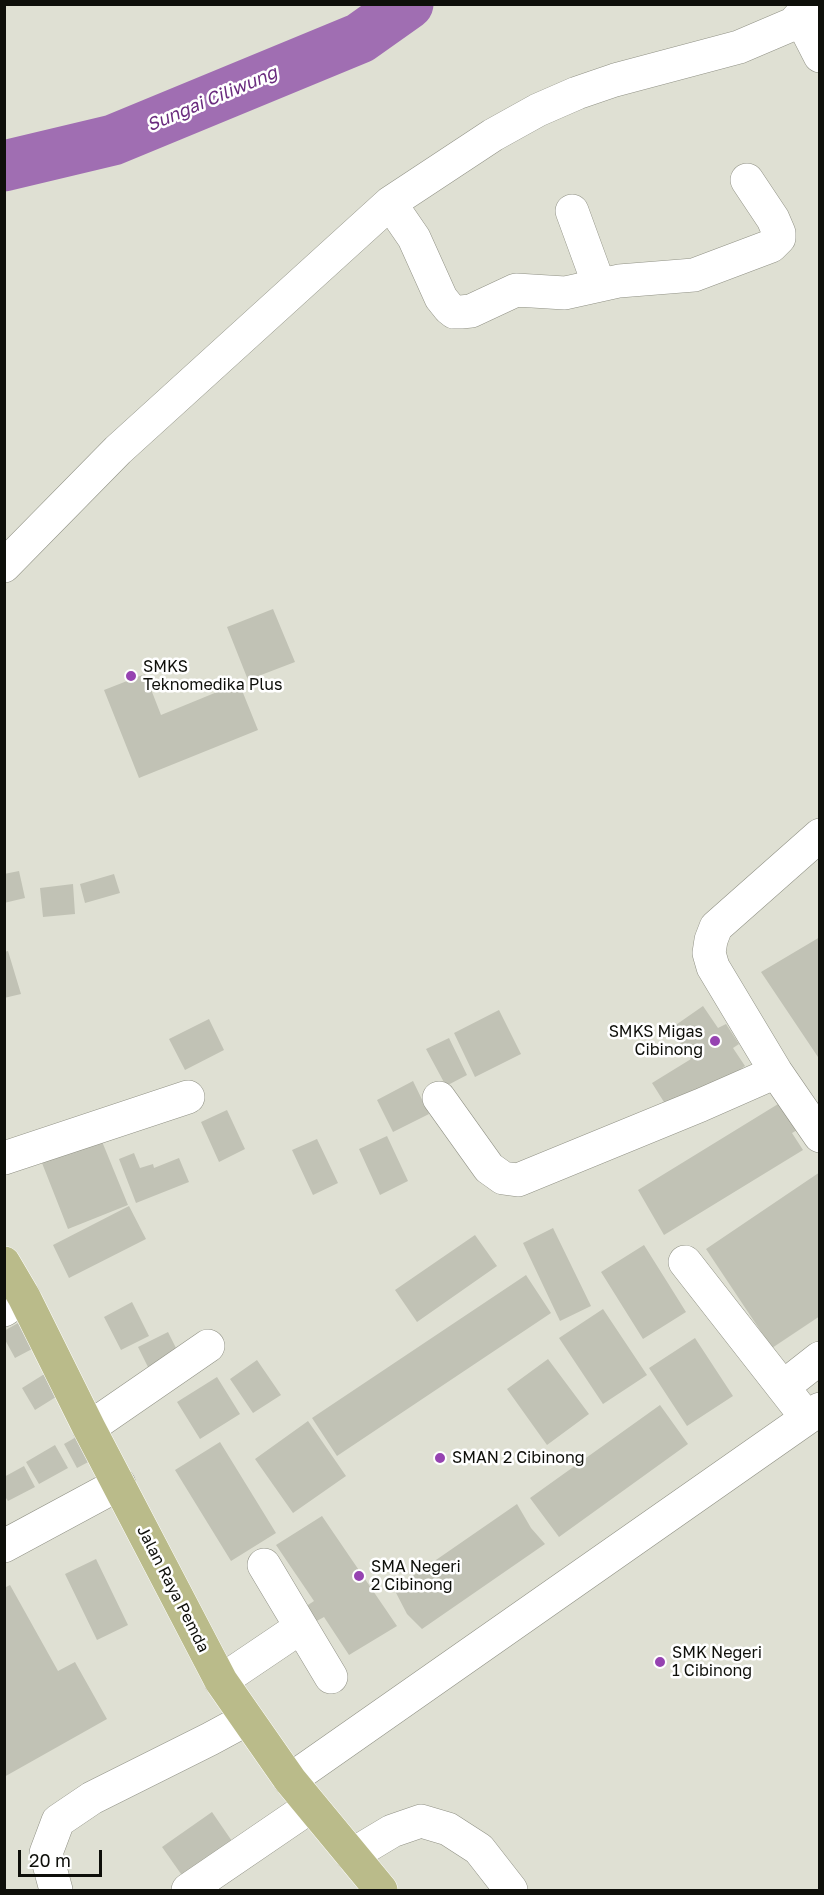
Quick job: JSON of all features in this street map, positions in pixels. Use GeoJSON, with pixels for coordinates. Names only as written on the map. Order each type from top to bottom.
{"type":"FeatureCollection","features":[{"type":"Feature","properties":{"kind":"main road","name":"Jalan Raya Pemda"},"geometry":{"type":"LineString","coordinates":[[4,1263],[14,1303],[89,1428],[221,1682],[290,1780],[381,1890]]}},
{"type":"Feature","properties":{"kind":"street"},"geometry":{"type":"LineString","coordinates":[[4,566],[118,450],[390,203],[493,135],[538,110],[577,93],[615,80],[739,47],[793,24],[806,11],[819,56]]}},
{"type":"Feature","properties":{"kind":"street"},"geometry":{"type":"LineString","coordinates":[[390,203],[414,238],[441,298],[454,312],[471,311],[516,290],[565,293],[625,280],[694,274],[771,246],[779,238],[779,232],[747,180]]}},
{"type":"Feature","properties":{"kind":"street"},"geometry":{"type":"LineString","coordinates":[[572,211],[599,285]]}},
{"type":"Feature","properties":{"kind":"street"},"geometry":{"type":"LineString","coordinates":[[819,835],[716,927],[711,940],[710,953],[713,967],[776,1072],[819,1136]]}},
{"type":"Feature","properties":{"kind":"street"},"geometry":{"type":"LineString","coordinates":[[439,1098],[489,1168],[502,1178],[518,1180],[776,1072]]}},
{"type":"Feature","properties":{"kind":"street"},"geometry":{"type":"LineString","coordinates":[[4,1158],[188,1097]]}},
{"type":"Feature","properties":{"kind":"street"},"geometry":{"type":"LineString","coordinates":[[290,1780],[813,1413],[783,1387],[685,1262]]}},
{"type":"Feature","properties":{"kind":"street"},"geometry":{"type":"LineString","coordinates":[[89,1428],[208,1346]]}},
{"type":"Feature","properties":{"kind":"street"},"geometry":{"type":"LineString","coordinates":[[783,1387],[819,1358]]}},
{"type":"Feature","properties":{"kind":"street"},"geometry":{"type":"LineString","coordinates":[[4,1546],[119,1484]]}},
{"type":"Feature","properties":{"kind":"street"},"geometry":{"type":"LineString","coordinates":[[264,1565],[331,1677]]}},
{"type":"Feature","properties":{"kind":"street"},"geometry":{"type":"LineString","coordinates":[[221,1682],[301,1627]]}},
{"type":"Feature","properties":{"kind":"street"},"geometry":{"type":"LineString","coordinates":[[56,1890],[46,1853],[58,1821],[92,1798],[247,1719]]}},
{"type":"Feature","properties":{"kind":"street"},"geometry":{"type":"LineString","coordinates":[[188,1890],[311,1806]]}},
{"type":"Feature","properties":{"kind":"street"},"geometry":{"type":"LineString","coordinates":[[352,1855],[392,1831],[421,1821],[448,1829],[479,1849],[511,1890]]}},
{"type":"Feature","properties":{"kind":"building"},"geometry":{"type":"Polygon","coordinates":[[[273,609],[295,662],[248,680],[227,627],[273,609]]]}},
{"type":"Feature","properties":{"kind":"building"},"geometry":{"type":"Polygon","coordinates":[[[145,674],[161,715],[239,683],[258,730],[139,778],[104,690],[145,674]]]}},
{"type":"Feature","properties":{"kind":"building"},"geometry":{"type":"Polygon","coordinates":[[[19,871],[25,898],[4,903],[4,874],[19,871]]]}},
{"type":"Feature","properties":{"kind":"building"},"geometry":{"type":"Polygon","coordinates":[[[114,874],[120,893],[85,903],[80,884],[114,874]]]}},
{"type":"Feature","properties":{"kind":"building"},"geometry":{"type":"Polygon","coordinates":[[[73,884],[75,914],[43,917],[40,888],[73,884]]]}},
{"type":"Feature","properties":{"kind":"building"},"geometry":{"type":"Polygon","coordinates":[[[820,937],[820,1060],[761,972],[820,937]]]}},
{"type":"Feature","properties":{"kind":"building"},"geometry":{"type":"Polygon","coordinates":[[[8,951],[21,994],[4,998],[4,952],[8,951]]]}},
{"type":"Feature","properties":{"kind":"building"},"geometry":{"type":"Polygon","coordinates":[[[703,1006],[718,1028],[726,1024],[739,1044],[733,1048],[745,1066],[713,1089],[669,1110],[652,1083],[691,1059],[670,1029],[703,1006]]]}},
{"type":"Feature","properties":{"kind":"building"},"geometry":{"type":"Polygon","coordinates":[[[499,1010],[521,1054],[475,1077],[454,1033],[499,1010]]]}},
{"type":"Feature","properties":{"kind":"building"},"geometry":{"type":"Polygon","coordinates":[[[209,1019],[224,1050],[185,1070],[169,1039],[209,1019]]]}},
{"type":"Feature","properties":{"kind":"building"},"geometry":{"type":"Polygon","coordinates":[[[449,1038],[467,1075],[446,1086],[426,1049],[449,1038]]]}},
{"type":"Feature","properties":{"kind":"building"},"geometry":{"type":"Polygon","coordinates":[[[413,1081],[429,1114],[393,1132],[377,1100],[413,1081]]]}},
{"type":"Feature","properties":{"kind":"building"},"geometry":{"type":"Polygon","coordinates":[[[783,1101],[799,1129],[792,1133],[803,1150],[664,1235],[638,1190],[783,1101]]]}},
{"type":"Feature","properties":{"kind":"building"},"geometry":{"type":"Polygon","coordinates":[[[227,1110],[245,1149],[219,1162],[201,1122],[227,1110]]]}},
{"type":"Feature","properties":{"kind":"building"},"geometry":{"type":"Polygon","coordinates":[[[387,1136],[408,1181],[380,1195],[359,1149],[387,1136]]]}},
{"type":"Feature","properties":{"kind":"building"},"geometry":{"type":"Polygon","coordinates":[[[101,1139],[128,1205],[68,1229],[42,1163],[101,1139]]]}},
{"type":"Feature","properties":{"kind":"building"},"geometry":{"type":"Polygon","coordinates":[[[317,1139],[338,1183],[313,1195],[292,1150],[317,1139]]]}},
{"type":"Feature","properties":{"kind":"building"},"geometry":{"type":"Polygon","coordinates":[[[134,1153],[140,1168],[153,1164],[154,1168],[179,1158],[189,1182],[136,1203],[119,1159],[134,1153]]]}},
{"type":"Feature","properties":{"kind":"building"},"geometry":{"type":"Polygon","coordinates":[[[820,1172],[820,1316],[772,1348],[706,1249],[820,1172]]]}},
{"type":"Feature","properties":{"kind":"building"},"geometry":{"type":"Polygon","coordinates":[[[129,1206],[146,1239],[69,1278],[53,1245],[129,1206]]]}},
{"type":"Feature","properties":{"kind":"building"},"geometry":{"type":"Polygon","coordinates":[[[553,1228],[591,1306],[560,1321],[523,1243],[553,1228]]]}},
{"type":"Feature","properties":{"kind":"building"},"geometry":{"type":"Polygon","coordinates":[[[475,1235],[497,1266],[417,1322],[395,1290],[475,1235]]]}},
{"type":"Feature","properties":{"kind":"building"},"geometry":{"type":"Polygon","coordinates":[[[644,1245],[686,1312],[643,1339],[601,1272],[644,1245]]]}},
{"type":"Feature","properties":{"kind":"building"},"geometry":{"type":"Polygon","coordinates":[[[526,1275],[551,1313],[337,1456],[312,1418],[526,1275]]]}},
{"type":"Feature","properties":{"kind":"building"},"geometry":{"type":"Polygon","coordinates":[[[132,1302],[149,1336],[121,1350],[104,1317],[132,1302]]]}},
{"type":"Feature","properties":{"kind":"building"},"geometry":{"type":"Polygon","coordinates":[[[603,1309],[647,1375],[603,1404],[559,1338],[603,1309]]]}},
{"type":"Feature","properties":{"kind":"building"},"geometry":{"type":"Polygon","coordinates":[[[18,1323],[32,1349],[15,1358],[4,1338],[4,1331],[18,1323]]]}},
{"type":"Feature","properties":{"kind":"building"},"geometry":{"type":"Polygon","coordinates":[[[168,1332],[182,1360],[152,1375],[138,1347],[168,1332]]]}},
{"type":"Feature","properties":{"kind":"building"},"geometry":{"type":"Polygon","coordinates":[[[695,1338],[733,1396],[687,1426],[649,1368],[695,1338]]]}},
{"type":"Feature","properties":{"kind":"building"},"geometry":{"type":"Polygon","coordinates":[[[548,1359],[589,1414],[547,1445],[507,1389],[548,1359]]]}},
{"type":"Feature","properties":{"kind":"building"},"geometry":{"type":"Polygon","coordinates":[[[257,1360],[281,1395],[253,1413],[230,1379],[257,1360]]]}},
{"type":"Feature","properties":{"kind":"building"},"geometry":{"type":"Polygon","coordinates":[[[46,1373],[59,1395],[35,1410],[22,1388],[46,1373]]]}},
{"type":"Feature","properties":{"kind":"building"},"geometry":{"type":"Polygon","coordinates":[[[217,1377],[240,1414],[200,1439],[177,1402],[217,1377]]]}},
{"type":"Feature","properties":{"kind":"building"},"geometry":{"type":"Polygon","coordinates":[[[660,1405],[688,1444],[559,1537],[530,1498],[660,1405]]]}},
{"type":"Feature","properties":{"kind":"building"},"geometry":{"type":"Polygon","coordinates":[[[308,1421],[346,1476],[293,1513],[255,1459],[308,1421]]]}},
{"type":"Feature","properties":{"kind":"building"},"geometry":{"type":"Polygon","coordinates":[[[78,1436],[92,1460],[77,1468],[64,1444],[78,1436]]]}},
{"type":"Feature","properties":{"kind":"building"},"geometry":{"type":"Polygon","coordinates":[[[220,1442],[276,1533],[231,1561],[175,1470],[220,1442]]]}},
{"type":"Feature","properties":{"kind":"building"},"geometry":{"type":"Polygon","coordinates":[[[55,1445],[68,1468],[39,1484],[26,1462],[55,1445]]]}},
{"type":"Feature","properties":{"kind":"building"},"geometry":{"type":"Polygon","coordinates":[[[24,1466],[35,1487],[8,1501],[4,1495],[4,1477],[24,1466]]]}},
{"type":"Feature","properties":{"kind":"building"},"geometry":{"type":"Polygon","coordinates":[[[517,1504],[531,1528],[545,1544],[422,1629],[407,1614],[394,1589],[517,1504]]]}},
{"type":"Feature","properties":{"kind":"building"},"geometry":{"type":"Polygon","coordinates":[[[322,1516],[397,1626],[349,1655],[324,1617],[315,1622],[305,1607],[314,1601],[276,1545],[322,1516]]]}},
{"type":"Feature","properties":{"kind":"building"},"geometry":{"type":"Polygon","coordinates":[[[96,1559],[128,1625],[97,1640],[65,1574],[96,1559]]]}},
{"type":"Feature","properties":{"kind":"building"},"geometry":{"type":"Polygon","coordinates":[[[10,1585],[58,1671],[75,1662],[107,1719],[4,1777],[4,1588],[10,1585]]]}},
{"type":"Feature","properties":{"kind":"building"},"geometry":{"type":"Polygon","coordinates":[[[212,1812],[236,1847],[186,1881],[162,1847],[212,1812]]]}},
{"type":"Feature","properties":{"kind":"waterway","name":"Sungai Ciliwung"},"geometry":{"type":"LineString","coordinates":[[4,166],[113,140],[360,38],[408,4]]}},
{"type":"Feature","properties":{"kind":"place","name":"SMKS Teknomedika Plus"},"geometry":{"type":"Point","coordinates":[131,676]}},
{"type":"Feature","properties":{"kind":"place","name":"SMKS Migas Cibinong"},"geometry":{"type":"Point","coordinates":[715,1041]}},
{"type":"Feature","properties":{"kind":"place","name":"SMAN 2 Cibinong"},"geometry":{"type":"Point","coordinates":[440,1458]}},
{"type":"Feature","properties":{"kind":"place","name":"SMA Negeri 2 Cibinong"},"geometry":{"type":"Point","coordinates":[359,1576]}},
{"type":"Feature","properties":{"kind":"place","name":"SMK Negeri 1 Cibinong"},"geometry":{"type":"Point","coordinates":[660,1662]}}]}
